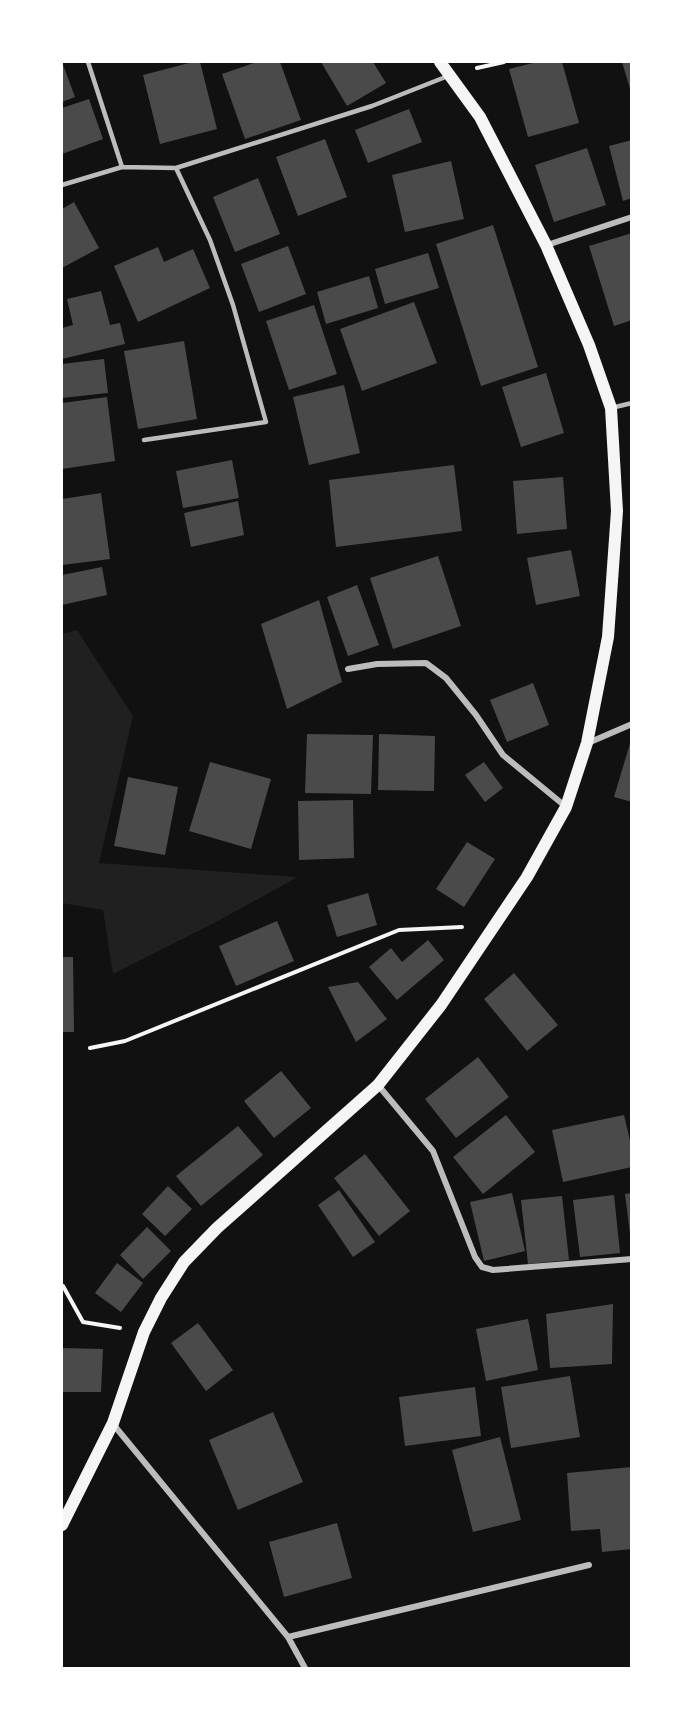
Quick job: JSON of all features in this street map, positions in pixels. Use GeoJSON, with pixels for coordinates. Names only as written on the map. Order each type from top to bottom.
{"type":"FeatureCollection","features":[{"type":"Feature","properties":{"kind":"main road"},"geometry":{"type":"LineString","coordinates":[[62,1524],[113,1423],[144,1332],[161,1298],[184,1262],[217,1228],[378,1085],[441,1005],[527,877],[566,807],[587,744],[608,637],[617,511],[611,408],[589,345],[546,245],[480,117],[440,62]]}},
{"type":"Feature","properties":{"kind":"street"},"geometry":{"type":"LineString","coordinates":[[546,245],[632,217]]}},
{"type":"Feature","properties":{"kind":"street"},"geometry":{"type":"LineString","coordinates":[[348,669],[377,664],[426,663],[446,678],[503,755],[566,807]]}},
{"type":"Feature","properties":{"kind":"street"},"geometry":{"type":"LineString","coordinates":[[587,744],[632,724]]}},
{"type":"Feature","properties":{"kind":"street"},"geometry":{"type":"LineString","coordinates":[[378,1085],[433,1151],[475,1257],[482,1267],[493,1270],[632,1259]]}},
{"type":"Feature","properties":{"kind":"street"},"geometry":{"type":"LineString","coordinates":[[113,1423],[288,1637],[305,1668]]}},
{"type":"Feature","properties":{"kind":"street"},"geometry":{"type":"LineString","coordinates":[[288,1637],[589,1565]]}},
{"type":"Feature","properties":{"kind":"lane"},"geometry":{"type":"LineString","coordinates":[[87,62],[122,166]]}},
{"type":"Feature","properties":{"kind":"lane"},"geometry":{"type":"LineString","coordinates":[[62,185],[122,166],[176,168],[372,105],[451,75]]}},
{"type":"Feature","properties":{"kind":"lane"},"geometry":{"type":"LineString","coordinates":[[144,440],[266,422],[233,305],[214,250],[176,168]]}},
{"type":"Feature","properties":{"kind":"lane"},"geometry":{"type":"LineString","coordinates":[[611,408],[632,404]]}},
{"type":"Feature","properties":{"kind":"path"},"geometry":{"type":"LineString","coordinates":[[90,1048],[124,1041],[399,930],[495,925]]}},
{"type":"Feature","properties":{"kind":"path"},"geometry":{"type":"LineString","coordinates":[[63,1286],[83,1322],[144,1332]]}},
{"type":"Feature","properties":{"kind":"shaded area"},"geometry":{"type":"Polygon","coordinates":[[[77,630],[133,716],[99,863],[298,877],[113,974],[103,910],[62,903],[62,634],[77,630]]]}},
{"type":"Feature","properties":{"kind":"building"},"geometry":{"type":"Polygon","coordinates":[[[62,62],[75,97],[62,102],[62,62]]]}},
{"type":"Feature","properties":{"kind":"building"},"geometry":{"type":"Polygon","coordinates":[[[200,62],[217,129],[160,144],[143,75],[200,62]]]}},
{"type":"Feature","properties":{"kind":"building"},"geometry":{"type":"Polygon","coordinates":[[[257,62],[280,62],[301,120],[245,139],[222,74],[257,62]]]}},
{"type":"Feature","properties":{"kind":"building"},"geometry":{"type":"Polygon","coordinates":[[[321,62],[373,62],[386,83],[347,106],[321,62]]]}},
{"type":"Feature","properties":{"kind":"building"},"geometry":{"type":"Polygon","coordinates":[[[537,62],[562,62],[579,123],[528,137],[509,69],[537,62]]]}},
{"type":"Feature","properties":{"kind":"building"},"geometry":{"type":"Polygon","coordinates":[[[622,62],[632,62],[631,92],[622,62]]]}},
{"type":"Feature","properties":{"kind":"building"},"geometry":{"type":"Polygon","coordinates":[[[89,99],[103,139],[62,154],[62,108],[89,99]]]}},
{"type":"Feature","properties":{"kind":"building"},"geometry":{"type":"Polygon","coordinates":[[[409,109],[422,142],[368,163],[355,130],[409,109]]]}},
{"type":"Feature","properties":{"kind":"building"},"geometry":{"type":"Polygon","coordinates":[[[325,139],[347,197],[298,216],[276,157],[325,139]]]}},
{"type":"Feature","properties":{"kind":"building"},"geometry":{"type":"Polygon","coordinates":[[[632,140],[632,198],[623,201],[609,146],[632,140]]]}},
{"type":"Feature","properties":{"kind":"building"},"geometry":{"type":"Polygon","coordinates":[[[587,148],[606,205],[554,222],[535,165],[587,148]]]}},
{"type":"Feature","properties":{"kind":"building"},"geometry":{"type":"Polygon","coordinates":[[[451,161],[464,219],[405,232],[392,175],[451,161]]]}},
{"type":"Feature","properties":{"kind":"building"},"geometry":{"type":"Polygon","coordinates":[[[258,178],[280,234],[235,252],[213,197],[258,178]]]}},
{"type":"Feature","properties":{"kind":"building"},"geometry":{"type":"Polygon","coordinates":[[[74,202],[99,248],[62,268],[62,209],[74,202]]]}},
{"type":"Feature","properties":{"kind":"building"},"geometry":{"type":"Polygon","coordinates":[[[493,225],[538,367],[481,386],[436,244],[493,225]]]}},
{"type":"Feature","properties":{"kind":"building"},"geometry":{"type":"Polygon","coordinates":[[[632,233],[632,320],[614,326],[589,246],[632,233]]]}},
{"type":"Feature","properties":{"kind":"building"},"geometry":{"type":"Polygon","coordinates":[[[288,246],[306,294],[259,312],[241,264],[288,246]]]}},
{"type":"Feature","properties":{"kind":"building"},"geometry":{"type":"Polygon","coordinates":[[[158,247],[164,262],[193,249],[210,288],[138,322],[114,266],[158,247]]]}},
{"type":"Feature","properties":{"kind":"building"},"geometry":{"type":"Polygon","coordinates":[[[428,253],[439,288],[385,304],[375,269],[428,253]]]}},
{"type":"Feature","properties":{"kind":"building"},"geometry":{"type":"Polygon","coordinates":[[[369,276],[378,308],[326,324],[317,292],[369,276]]]}},
{"type":"Feature","properties":{"kind":"building"},"geometry":{"type":"Polygon","coordinates":[[[101,291],[110,325],[120,323],[125,344],[62,359],[62,328],[73,325],[67,299],[101,291]]]}},
{"type":"Feature","properties":{"kind":"building"},"geometry":{"type":"Polygon","coordinates":[[[414,302],[437,363],[362,391],[340,329],[414,302]]]}},
{"type":"Feature","properties":{"kind":"building"},"geometry":{"type":"Polygon","coordinates":[[[314,305],[337,374],[289,390],[266,321],[314,305]]]}},
{"type":"Feature","properties":{"kind":"building"},"geometry":{"type":"Polygon","coordinates":[[[184,341],[197,419],[138,429],[124,351],[184,341]]]}},
{"type":"Feature","properties":{"kind":"building"},"geometry":{"type":"Polygon","coordinates":[[[104,359],[108,393],[62,398],[62,364],[104,359]]]}},
{"type":"Feature","properties":{"kind":"building"},"geometry":{"type":"Polygon","coordinates":[[[546,373],[564,433],[521,447],[502,387],[546,373]]]}},
{"type":"Feature","properties":{"kind":"building"},"geometry":{"type":"Polygon","coordinates":[[[344,385],[360,453],[309,465],[293,397],[344,385]]]}},
{"type":"Feature","properties":{"kind":"building"},"geometry":{"type":"Polygon","coordinates":[[[107,397],[115,461],[62,469],[62,403],[107,397]]]}},
{"type":"Feature","properties":{"kind":"building"},"geometry":{"type":"Polygon","coordinates":[[[232,460],[239,498],[183,508],[176,471],[232,460]]]}},
{"type":"Feature","properties":{"kind":"building"},"geometry":{"type":"Polygon","coordinates":[[[454,465],[462,531],[336,547],[329,480],[454,465]]]}},
{"type":"Feature","properties":{"kind":"building"},"geometry":{"type":"Polygon","coordinates":[[[563,477],[567,529],[517,534],[513,481],[563,477]]]}},
{"type":"Feature","properties":{"kind":"building"},"geometry":{"type":"Polygon","coordinates":[[[101,493],[110,559],[62,565],[62,499],[101,493]]]}},
{"type":"Feature","properties":{"kind":"building"},"geometry":{"type":"Polygon","coordinates":[[[238,501],[244,535],[191,547],[184,513],[238,501]]]}},
{"type":"Feature","properties":{"kind":"building"},"geometry":{"type":"Polygon","coordinates":[[[571,550],[580,596],[536,605],[527,558],[571,550]]]}},
{"type":"Feature","properties":{"kind":"building"},"geometry":{"type":"Polygon","coordinates":[[[438,556],[461,626],[393,649],[370,578],[438,556]]]}},
{"type":"Feature","properties":{"kind":"building"},"geometry":{"type":"Polygon","coordinates":[[[102,567],[107,595],[62,605],[62,575],[102,567]]]}},
{"type":"Feature","properties":{"kind":"building"},"geometry":{"type":"Polygon","coordinates":[[[357,585],[379,645],[348,656],[327,597],[357,585]]]}},
{"type":"Feature","properties":{"kind":"building"},"geometry":{"type":"Polygon","coordinates":[[[319,600],[342,682],[287,709],[261,624],[319,600]]]}},
{"type":"Feature","properties":{"kind":"building"},"geometry":{"type":"Polygon","coordinates":[[[533,683],[549,725],[507,742],[490,700],[533,683]]]}},
{"type":"Feature","properties":{"kind":"building"},"geometry":{"type":"Polygon","coordinates":[[[307,734],[373,735],[371,794],[305,793],[307,734]]]}},
{"type":"Feature","properties":{"kind":"building"},"geometry":{"type":"Polygon","coordinates":[[[379,734],[435,736],[434,791],[378,790],[379,734]]]}},
{"type":"Feature","properties":{"kind":"building"},"geometry":{"type":"Polygon","coordinates":[[[632,740],[632,802],[614,797],[632,740]]]}},
{"type":"Feature","properties":{"kind":"building"},"geometry":{"type":"Polygon","coordinates":[[[210,762],[271,779],[251,849],[189,831],[210,762]]]}},
{"type":"Feature","properties":{"kind":"building"},"geometry":{"type":"Polygon","coordinates":[[[484,762],[503,788],[485,802],[465,775],[484,762]]]}},
{"type":"Feature","properties":{"kind":"building"},"geometry":{"type":"Polygon","coordinates":[[[128,777],[178,787],[165,855],[114,846],[128,777]]]}},
{"type":"Feature","properties":{"kind":"building"},"geometry":{"type":"Polygon","coordinates":[[[353,800],[354,858],[299,860],[298,801],[353,800]]]}},
{"type":"Feature","properties":{"kind":"building"},"geometry":{"type":"Polygon","coordinates":[[[467,842],[495,859],[464,907],[436,889],[467,842]]]}},
{"type":"Feature","properties":{"kind":"building"},"geometry":{"type":"Polygon","coordinates":[[[368,893],[377,925],[337,937],[327,905],[368,893]]]}},
{"type":"Feature","properties":{"kind":"building"},"geometry":{"type":"Polygon","coordinates":[[[277,921],[294,961],[236,986],[219,946],[277,921]]]}},
{"type":"Feature","properties":{"kind":"building"},"geometry":{"type":"Polygon","coordinates":[[[428,940],[444,960],[397,1000],[369,967],[391,948],[402,962],[428,940]]]}},
{"type":"Feature","properties":{"kind":"building"},"geometry":{"type":"Polygon","coordinates":[[[62,957],[73,957],[74,1032],[62,1032],[62,957]]]}},
{"type":"Feature","properties":{"kind":"building"},"geometry":{"type":"Polygon","coordinates":[[[514,973],[558,1025],[527,1051],[484,999],[514,973]]]}},
{"type":"Feature","properties":{"kind":"building"},"geometry":{"type":"Polygon","coordinates":[[[358,982],[387,1019],[356,1042],[328,987],[358,982]]]}},
{"type":"Feature","properties":{"kind":"building"},"geometry":{"type":"Polygon","coordinates":[[[478,1057],[509,1097],[456,1138],[425,1099],[478,1057]]]}},
{"type":"Feature","properties":{"kind":"building"},"geometry":{"type":"Polygon","coordinates":[[[281,1071],[311,1108],[274,1138],[244,1101],[281,1071]]]}},
{"type":"Feature","properties":{"kind":"building"},"geometry":{"type":"Polygon","coordinates":[[[506,1115],[535,1152],[483,1194],[453,1157],[506,1115]]]}},
{"type":"Feature","properties":{"kind":"building"},"geometry":{"type":"Polygon","coordinates":[[[624,1115],[632,1149],[632,1167],[563,1182],[552,1130],[624,1115]]]}},
{"type":"Feature","properties":{"kind":"building"},"geometry":{"type":"Polygon","coordinates":[[[238,1126],[263,1155],[201,1206],[176,1176],[238,1126]]]}},
{"type":"Feature","properties":{"kind":"building"},"geometry":{"type":"Polygon","coordinates":[[[365,1154],[410,1211],[379,1236],[334,1178],[365,1154]]]}},
{"type":"Feature","properties":{"kind":"building"},"geometry":{"type":"Polygon","coordinates":[[[168,1186],[192,1209],[165,1236],[142,1214],[168,1186]]]}},
{"type":"Feature","properties":{"kind":"building"},"geometry":{"type":"Polygon","coordinates":[[[339,1190],[375,1242],[353,1257],[318,1205],[339,1190]]]}},
{"type":"Feature","properties":{"kind":"building"},"geometry":{"type":"Polygon","coordinates":[[[512,1193],[525,1251],[484,1261],[470,1202],[512,1193]]]}},
{"type":"Feature","properties":{"kind":"building"},"geometry":{"type":"Polygon","coordinates":[[[632,1193],[632,1234],[630,1234],[625,1194],[632,1193]]]}},
{"type":"Feature","properties":{"kind":"building"},"geometry":{"type":"Polygon","coordinates":[[[614,1195],[620,1253],[580,1257],[573,1200],[614,1195]]]}},
{"type":"Feature","properties":{"kind":"building"},"geometry":{"type":"Polygon","coordinates":[[[562,1196],[569,1260],[528,1264],[521,1200],[562,1196]]]}},
{"type":"Feature","properties":{"kind":"building"},"geometry":{"type":"Polygon","coordinates":[[[147,1227],[171,1251],[143,1279],[120,1255],[147,1227]]]}},
{"type":"Feature","properties":{"kind":"building"},"geometry":{"type":"Polygon","coordinates":[[[117,1263],[143,1283],[121,1312],[95,1293],[117,1263]]]}},
{"type":"Feature","properties":{"kind":"building"},"geometry":{"type":"Polygon","coordinates":[[[613,1304],[612,1364],[550,1368],[546,1314],[613,1304]]]}},
{"type":"Feature","properties":{"kind":"building"},"geometry":{"type":"Polygon","coordinates":[[[528,1319],[538,1370],[486,1381],[476,1329],[528,1319]]]}},
{"type":"Feature","properties":{"kind":"building"},"geometry":{"type":"Polygon","coordinates":[[[198,1323],[233,1370],[206,1391],[171,1343],[198,1323]]]}},
{"type":"Feature","properties":{"kind":"building"},"geometry":{"type":"Polygon","coordinates":[[[62,1348],[103,1349],[101,1392],[62,1392],[62,1348]]]}},
{"type":"Feature","properties":{"kind":"building"},"geometry":{"type":"Polygon","coordinates":[[[570,1376],[580,1437],[511,1448],[501,1387],[570,1376]]]}},
{"type":"Feature","properties":{"kind":"building"},"geometry":{"type":"Polygon","coordinates":[[[475,1387],[481,1436],[405,1446],[399,1397],[475,1387]]]}},
{"type":"Feature","properties":{"kind":"building"},"geometry":{"type":"Polygon","coordinates":[[[273,1412],[303,1482],[238,1510],[209,1440],[273,1412]]]}},
{"type":"Feature","properties":{"kind":"building"},"geometry":{"type":"Polygon","coordinates":[[[500,1437],[521,1520],[473,1532],[452,1450],[500,1437]]]}},
{"type":"Feature","properties":{"kind":"building"},"geometry":{"type":"Polygon","coordinates":[[[632,1467],[632,1549],[602,1552],[600,1529],[571,1531],[567,1473],[632,1467]]]}},
{"type":"Feature","properties":{"kind":"building"},"geometry":{"type":"Polygon","coordinates":[[[337,1523],[352,1578],[284,1597],[269,1542],[337,1523]]]}}]}
